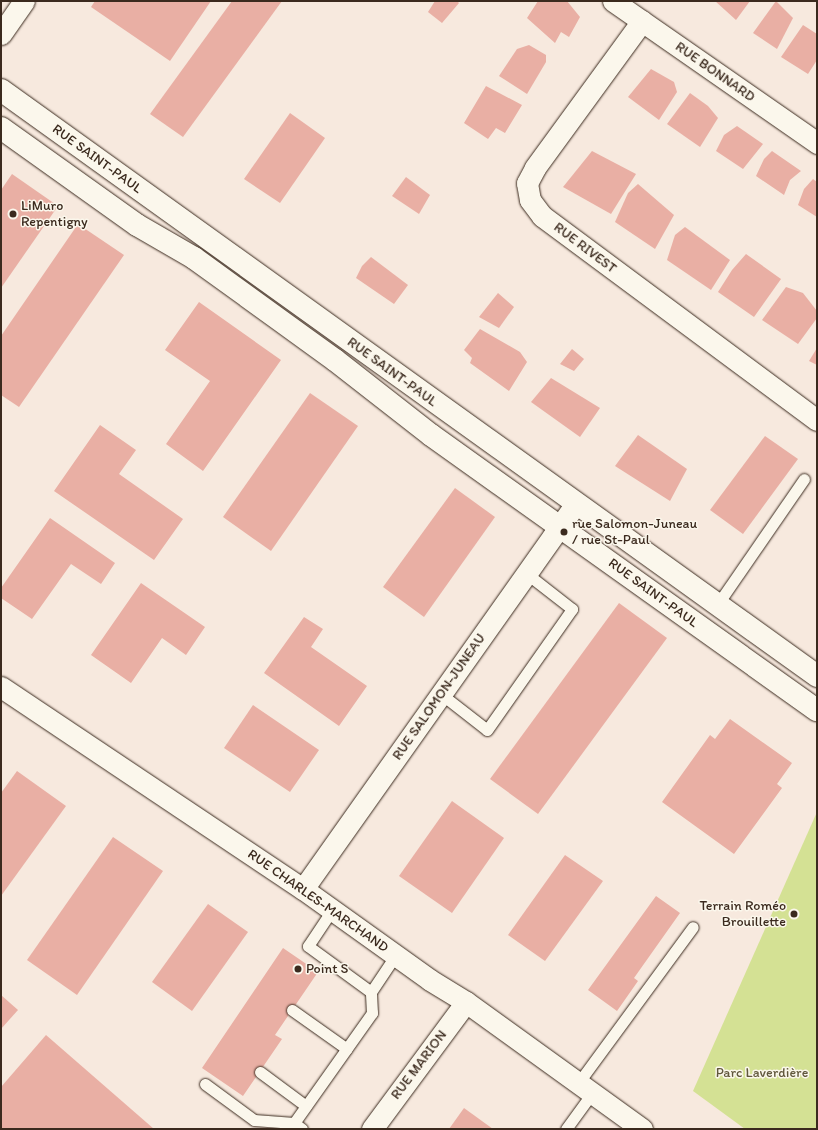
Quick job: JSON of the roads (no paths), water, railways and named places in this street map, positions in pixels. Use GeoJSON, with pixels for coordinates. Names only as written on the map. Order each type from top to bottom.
{"type":"FeatureCollection","features":[{"type":"Feature","properties":{"kind":"street"},"geometry":{"type":"LineString","coordinates":[[1,34],[24,1]]}},
{"type":"Feature","properties":{"kind":"street","name":"RUE BONNARD"},"geometry":{"type":"LineString","coordinates":[[613,1],[817,143]]}},
{"type":"Feature","properties":{"kind":"street","name":"RUE RIVEST"},"geometry":{"type":"LineString","coordinates":[[642,21],[535,168],[527,183],[530,200],[542,216],[817,420]]}},
{"type":"Feature","properties":{"kind":"street","name":"RUE SAINT-PAUL"},"geometry":{"type":"LineString","coordinates":[[1,90],[817,677]]}},
{"type":"Feature","properties":{"kind":"street","name":"RUE SAINT-PAUL"},"geometry":{"type":"LineString","coordinates":[[1,128],[138,225],[194,258],[335,360],[431,435],[817,710]]}},
{"type":"Feature","properties":{"kind":"street"},"geometry":{"type":"LineString","coordinates":[[193,228],[194,258]]}},
{"type":"Feature","properties":{"kind":"street","name":"RUE SAINT-PAUL"},"geometry":{"type":"LineString","coordinates":[[335,360],[342,336]]}},
{"type":"Feature","properties":{"kind":"street","name":"RUE SAINT-PAUL"},"geometry":{"type":"LineString","coordinates":[[431,435],[443,408]]}},
{"type":"Feature","properties":{"kind":"street","name":"RUE SALOMON-JUNEAU"},"geometry":{"type":"LineString","coordinates":[[303,889],[576,504]]}},
{"type":"Feature","properties":{"kind":"street"},"geometry":{"type":"LineString","coordinates":[[799,697],[817,677]]}},
{"type":"Feature","properties":{"kind":"street","name":"RUE CHARLES-MARCHAND"},"geometry":{"type":"LineString","coordinates":[[1,687],[303,889],[395,956],[466,1002],[637,1124]]}},
{"type":"Feature","properties":{"kind":"street","name":"RUE MARION"},"geometry":{"type":"LineString","coordinates":[[372,1129],[466,1002]]}},
{"type":"Feature","properties":{"kind":"lane"},"geometry":{"type":"LineString","coordinates":[[717,605],[804,479]]}},
{"type":"Feature","properties":{"kind":"lane"},"geometry":{"type":"LineString","coordinates":[[441,694],[487,730],[572,609],[526,574]]}},
{"type":"Feature","properties":{"kind":"lane"},"geometry":{"type":"LineString","coordinates":[[332,910],[308,946],[371,992]]}},
{"type":"Feature","properties":{"kind":"lane"},"geometry":{"type":"LineString","coordinates":[[566,1129],[586,1087],[693,927]]}},
{"type":"Feature","properties":{"kind":"lane"},"geometry":{"type":"LineString","coordinates":[[205,1084],[254,1120],[296,1127],[306,1106],[372,1014],[371,992],[395,956]]}},
{"type":"Feature","properties":{"kind":"lane"},"geometry":{"type":"LineString","coordinates":[[292,1010],[347,1049]]}},
{"type":"Feature","properties":{"kind":"lane"},"geometry":{"type":"LineString","coordinates":[[260,1072],[306,1106]]}},
{"type":"Feature","properties":{"kind":"place","name":"LiMuro Repentigny"},"geometry":{"type":"Point","coordinates":[13,214]}},
{"type":"Feature","properties":{"kind":"place","name":"rue Salomon-Juneau / rue St-Paul"},"geometry":{"type":"Point","coordinates":[564,532]}},
{"type":"Feature","properties":{"kind":"place","name":"Terrain Roméo Brouillette"},"geometry":{"type":"Point","coordinates":[794,914]}},
{"type":"Feature","properties":{"kind":"place","name":"Point S"},"geometry":{"type":"Point","coordinates":[298,969]}},
{"type":"Feature","properties":{"kind":"park label","name":"Parc Laverdière"},"geometry":{"type":"Point","coordinates":[762,1073]}}]}
